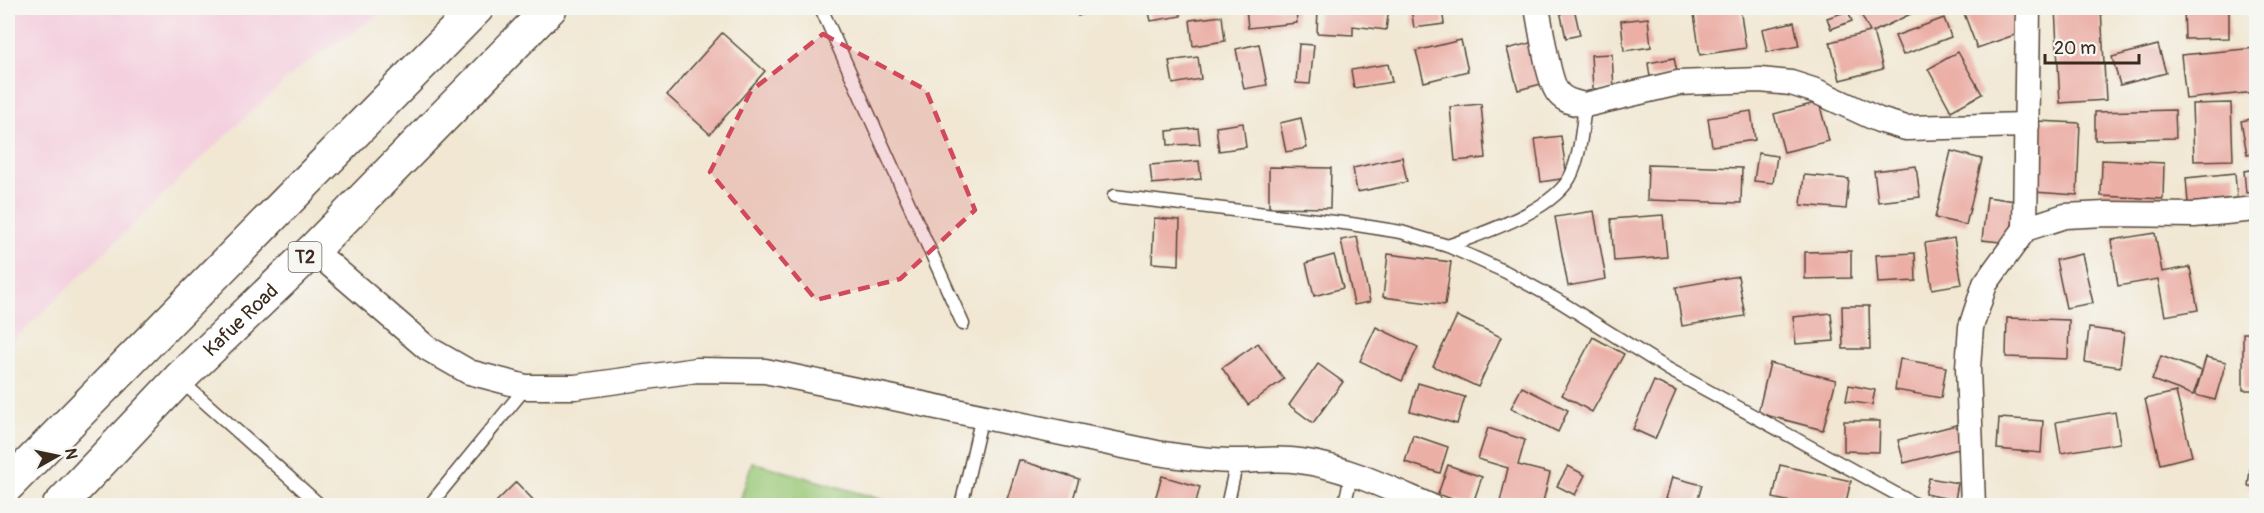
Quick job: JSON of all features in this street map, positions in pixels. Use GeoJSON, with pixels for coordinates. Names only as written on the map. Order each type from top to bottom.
{"type":"FeatureCollection","features":[{"type":"Feature","properties":{"kind":"highway"},"geometry":{"type":"LineString","coordinates":[[8,485],[477,8]]}},
{"type":"Feature","properties":{"kind":"highway","name":"Kafue Road"},"geometry":{"type":"LineString","coordinates":[[59,506],[179,379],[313,250],[550,8]]}},
{"type":"Feature","properties":{"kind":"street"},"geometry":{"type":"LineString","coordinates":[[1537,8],[1552,78],[1558,94],[1572,103],[1585,105],[1678,83],[1760,80],[1791,83],[1815,91],[1878,120],[1906,128],[2027,125]]}},
{"type":"Feature","properties":{"kind":"street"},"geometry":{"type":"LineString","coordinates":[[1973,506],[1968,368],[1971,327],[1985,284],[2025,229],[2028,8]]}},
{"type":"Feature","properties":{"kind":"street"},"geometry":{"type":"LineString","coordinates":[[2025,229],[2065,216],[2194,215],[2256,209]]}},
{"type":"Feature","properties":{"kind":"street"},"geometry":{"type":"LineString","coordinates":[[313,250],[427,348],[469,372],[526,387],[575,387],[697,370],[765,371],[1157,453],[1205,461],[1272,458],[1300,461],[1352,473],[1430,506]]}},
{"type":"Feature","properties":{"kind":"lane"},"geometry":{"type":"LineString","coordinates":[[821,8],[963,324]]}},
{"type":"Feature","properties":{"kind":"lane"},"geometry":{"type":"LineString","coordinates":[[1448,246],[1500,227],[1556,195],[1571,175],[1579,151],[1585,105]]}},
{"type":"Feature","properties":{"kind":"lane"},"geometry":{"type":"LineString","coordinates":[[1114,196],[1361,226],[1401,232],[1448,246],[1506,272],[1560,301],[1668,369],[1918,506]]}},
{"type":"Feature","properties":{"kind":"lane"},"geometry":{"type":"LineString","coordinates":[[179,379],[321,506]]}},
{"type":"Feature","properties":{"kind":"lane"},"geometry":{"type":"LineString","coordinates":[[429,506],[526,387]]}},
{"type":"Feature","properties":{"kind":"lane"},"geometry":{"type":"LineString","coordinates":[[961,506],[982,416]]}},
{"type":"Feature","properties":{"kind":"lane"},"geometry":{"type":"LineString","coordinates":[[1227,506],[1237,461]]}},
{"type":"Feature","properties":{"kind":"lane"},"geometry":{"type":"LineString","coordinates":[[1344,506],[1352,473]]}},
{"type":"Feature","properties":{"kind":"highlighted area"},"geometry":{"type":"Polygon","coordinates":[[[823,34],[926,90],[975,210],[900,279],[816,300],[710,172],[751,91],[823,34]]]}},
{"type":"Feature","properties":{"kind":"shaded area"},"geometry":{"type":"Polygon","coordinates":[[[8,8],[389,8],[299,68],[192,167],[8,346],[8,8]]]}},
{"type":"Feature","properties":{"kind":"green space"},"geometry":{"type":"Polygon","coordinates":[[[752,462],[900,505],[739,505],[752,462]]]}},
{"type":"Feature","properties":{"kind":"building"},"geometry":{"type":"Polygon","coordinates":[[[1074,8],[1098,8],[1078,16],[1074,8]]]}},
{"type":"Feature","properties":{"kind":"building"},"geometry":{"type":"Polygon","coordinates":[[[1148,8],[1179,8],[1181,16],[1151,21],[1148,8]]]}},
{"type":"Feature","properties":{"kind":"building"},"geometry":{"type":"Polygon","coordinates":[[[1246,8],[1296,8],[1297,23],[1248,28],[1246,8]]]}},
{"type":"Feature","properties":{"kind":"building"},"geometry":{"type":"Polygon","coordinates":[[[1318,8],[1389,8],[1386,30],[1353,26],[1353,35],[1317,33],[1318,8]]]}},
{"type":"Feature","properties":{"kind":"building"},"geometry":{"type":"Polygon","coordinates":[[[1411,8],[1442,8],[1444,24],[1414,28],[1411,8]]]}},
{"type":"Feature","properties":{"kind":"building"},"geometry":{"type":"Polygon","coordinates":[[[1574,8],[1580,35],[1566,38],[1560,11],[1574,8]]]}},
{"type":"Feature","properties":{"kind":"building"},"geometry":{"type":"Polygon","coordinates":[[[1740,8],[1746,48],[1700,55],[1694,14],[1740,8]]]}},
{"type":"Feature","properties":{"kind":"building"},"geometry":{"type":"Polygon","coordinates":[[[1858,8],[1923,8],[1873,32],[1883,69],[1840,80],[1830,42],[1870,32],[1858,8]]]}},
{"type":"Feature","properties":{"kind":"building"},"geometry":{"type":"Polygon","coordinates":[[[1962,8],[2017,8],[2026,31],[1977,48],[1962,8]]]}},
{"type":"Feature","properties":{"kind":"building"},"geometry":{"type":"Polygon","coordinates":[[[2055,8],[2101,8],[2106,100],[2060,103],[2055,8]]]}},
{"type":"Feature","properties":{"kind":"building"},"geometry":{"type":"Polygon","coordinates":[[[2184,8],[2229,8],[2229,38],[2185,39],[2184,8]]]}},
{"type":"Feature","properties":{"kind":"building"},"geometry":{"type":"Polygon","coordinates":[[[1848,11],[1852,21],[1831,29],[1827,18],[1848,11]]]}},
{"type":"Feature","properties":{"kind":"building"},"geometry":{"type":"Polygon","coordinates":[[[1222,16],[1225,41],[1193,46],[1190,20],[1222,16]]]}},
{"type":"Feature","properties":{"kind":"building"},"geometry":{"type":"Polygon","coordinates":[[[1648,18],[1651,47],[1624,51],[1621,21],[1648,18]]]}},
{"type":"Feature","properties":{"kind":"building"},"geometry":{"type":"Polygon","coordinates":[[[1944,18],[1951,37],[1903,55],[1895,36],[1944,18]]]}},
{"type":"Feature","properties":{"kind":"building"},"geometry":{"type":"Polygon","coordinates":[[[1794,22],[1799,46],[1767,52],[1762,29],[1794,22]]]}},
{"type":"Feature","properties":{"kind":"building"},"geometry":{"type":"Polygon","coordinates":[[[722,33],[765,71],[710,134],[667,95],[722,33]]]}},
{"type":"Feature","properties":{"kind":"building"},"geometry":{"type":"Polygon","coordinates":[[[1461,40],[1468,71],[1424,82],[1416,51],[1461,40]]]}},
{"type":"Feature","properties":{"kind":"building"},"geometry":{"type":"Polygon","coordinates":[[[1534,42],[1545,83],[1518,90],[1507,49],[1534,42]]]}},
{"type":"Feature","properties":{"kind":"building"},"geometry":{"type":"Polygon","coordinates":[[[1259,44],[1267,85],[1244,89],[1236,49],[1259,44]]]}},
{"type":"Feature","properties":{"kind":"building"},"geometry":{"type":"Polygon","coordinates":[[[1299,44],[1314,45],[1310,84],[1296,83],[1299,44]]]}},
{"type":"Feature","properties":{"kind":"building"},"geometry":{"type":"Polygon","coordinates":[[[2158,45],[2166,73],[2120,85],[2112,57],[2158,45]]]}},
{"type":"Feature","properties":{"kind":"building"},"geometry":{"type":"Polygon","coordinates":[[[2256,48],[2256,92],[2186,99],[2181,55],[2256,48]]]}},
{"type":"Feature","properties":{"kind":"building"},"geometry":{"type":"Polygon","coordinates":[[[1958,52],[1982,94],[1951,111],[1928,69],[1958,52]]]}},
{"type":"Feature","properties":{"kind":"building"},"geometry":{"type":"Polygon","coordinates":[[[1612,54],[1614,89],[1593,89],[1591,55],[1612,54]]]}},
{"type":"Feature","properties":{"kind":"building"},"geometry":{"type":"Polygon","coordinates":[[[1198,57],[1201,79],[1173,84],[1169,61],[1198,57]]]}},
{"type":"Feature","properties":{"kind":"building"},"geometry":{"type":"Polygon","coordinates":[[[1674,58],[1677,72],[1650,77],[1648,63],[1674,58]]]}},
{"type":"Feature","properties":{"kind":"building"},"geometry":{"type":"Polygon","coordinates":[[[1388,64],[1392,82],[1354,88],[1351,70],[1388,64]]]}},
{"type":"Feature","properties":{"kind":"building"},"geometry":{"type":"Polygon","coordinates":[[[1819,102],[1829,141],[1784,152],[1774,114],[1819,102]]]}},
{"type":"Feature","properties":{"kind":"building"},"geometry":{"type":"Polygon","coordinates":[[[2231,103],[2233,160],[2194,161],[2192,104],[2231,103]]]}},
{"type":"Feature","properties":{"kind":"building"},"geometry":{"type":"Polygon","coordinates":[[[1481,104],[1486,158],[1455,161],[1450,107],[1481,104]]]}},
{"type":"Feature","properties":{"kind":"building"},"geometry":{"type":"Polygon","coordinates":[[[2175,110],[2176,138],[2095,140],[2095,112],[2175,110]]]}},
{"type":"Feature","properties":{"kind":"building"},"geometry":{"type":"Polygon","coordinates":[[[1751,111],[1755,140],[1712,146],[1708,118],[1751,111]]]}},
{"type":"Feature","properties":{"kind":"building"},"geometry":{"type":"Polygon","coordinates":[[[1301,118],[1307,148],[1286,152],[1280,123],[1301,118]]]}},
{"type":"Feature","properties":{"kind":"building"},"geometry":{"type":"Polygon","coordinates":[[[2256,118],[2256,152],[2247,154],[2241,121],[2256,118]]]}},
{"type":"Feature","properties":{"kind":"building"},"geometry":{"type":"Polygon","coordinates":[[[2037,121],[2080,123],[2077,195],[2034,192],[2037,121]]]}},
{"type":"Feature","properties":{"kind":"building"},"geometry":{"type":"Polygon","coordinates":[[[1243,123],[1246,147],[1219,151],[1216,127],[1243,123]]]}},
{"type":"Feature","properties":{"kind":"building"},"geometry":{"type":"Polygon","coordinates":[[[1198,128],[1200,144],[1168,145],[1167,131],[1198,128]]]}},
{"type":"Feature","properties":{"kind":"building"},"geometry":{"type":"Polygon","coordinates":[[[1561,136],[1567,178],[1541,182],[1535,139],[1561,136]]]}},
{"type":"Feature","properties":{"kind":"building"},"geometry":{"type":"Polygon","coordinates":[[[1951,151],[1982,159],[1966,225],[1935,218],[1951,151]]]}},
{"type":"Feature","properties":{"kind":"building"},"geometry":{"type":"Polygon","coordinates":[[[1758,153],[1777,156],[1773,183],[1754,181],[1758,153]]]}},
{"type":"Feature","properties":{"kind":"building"},"geometry":{"type":"Polygon","coordinates":[[[1402,157],[1407,182],[1357,192],[1353,168],[1402,157]]]}},
{"type":"Feature","properties":{"kind":"building"},"geometry":{"type":"Polygon","coordinates":[[[2102,160],[2164,163],[2163,199],[2101,196],[2102,160]]]}},
{"type":"Feature","properties":{"kind":"building"},"geometry":{"type":"Polygon","coordinates":[[[1199,161],[1201,179],[1152,184],[1150,165],[1199,161]]]}},
{"type":"Feature","properties":{"kind":"building"},"geometry":{"type":"Polygon","coordinates":[[[1648,165],[1742,168],[1741,203],[1647,200],[1648,165]]]}},
{"type":"Feature","properties":{"kind":"building"},"geometry":{"type":"Polygon","coordinates":[[[1916,166],[1920,197],[1878,202],[1874,171],[1916,166]]]}},
{"type":"Feature","properties":{"kind":"building"},"geometry":{"type":"Polygon","coordinates":[[[1269,167],[1331,168],[1330,208],[1269,207],[1269,167]]]}},
{"type":"Feature","properties":{"kind":"building"},"geometry":{"type":"Polygon","coordinates":[[[2256,169],[2256,192],[2246,193],[2244,171],[2256,169]]]}},
{"type":"Feature","properties":{"kind":"building"},"geometry":{"type":"Polygon","coordinates":[[[2235,173],[2237,198],[2188,203],[2186,178],[2235,173]]]}},
{"type":"Feature","properties":{"kind":"building"},"geometry":{"type":"Polygon","coordinates":[[[1804,175],[1849,179],[1846,209],[1801,205],[1804,175]]]}},
{"type":"Feature","properties":{"kind":"building"},"geometry":{"type":"Polygon","coordinates":[[[1987,197],[2015,201],[2010,243],[1982,240],[1987,197]]]}},
{"type":"Feature","properties":{"kind":"building"},"geometry":{"type":"Polygon","coordinates":[[[1594,211],[1606,279],[1568,286],[1555,217],[1594,211]]]}},
{"type":"Feature","properties":{"kind":"building"},"geometry":{"type":"Polygon","coordinates":[[[1663,215],[1667,257],[1614,261],[1611,219],[1663,215]]]}},
{"type":"Feature","properties":{"kind":"building"},"geometry":{"type":"Polygon","coordinates":[[[1154,218],[1180,220],[1179,265],[1152,263],[1154,218]]]}},
{"type":"Feature","properties":{"kind":"building"},"geometry":{"type":"Polygon","coordinates":[[[2155,233],[2162,272],[2190,267],[2198,310],[2165,316],[2158,279],[2118,286],[2111,240],[2155,233]]]}},
{"type":"Feature","properties":{"kind":"building"},"geometry":{"type":"Polygon","coordinates":[[[1357,237],[1370,302],[1354,305],[1341,240],[1357,237]]]}},
{"type":"Feature","properties":{"kind":"building"},"geometry":{"type":"Polygon","coordinates":[[[1954,238],[1962,284],[1932,289],[1925,243],[1954,238]]]}},
{"type":"Feature","properties":{"kind":"building"},"geometry":{"type":"Polygon","coordinates":[[[1851,251],[1851,278],[1805,279],[1805,252],[1851,251]]]}},
{"type":"Feature","properties":{"kind":"building"},"geometry":{"type":"Polygon","coordinates":[[[1915,253],[1916,281],[1878,283],[1876,255],[1915,253]]]}},
{"type":"Feature","properties":{"kind":"building"},"geometry":{"type":"Polygon","coordinates":[[[1388,254],[1451,262],[1445,305],[1383,297],[1388,254]]]}},
{"type":"Feature","properties":{"kind":"building"},"geometry":{"type":"Polygon","coordinates":[[[2082,254],[2093,303],[2066,308],[2056,260],[2082,254]]]}},
{"type":"Feature","properties":{"kind":"building"},"geometry":{"type":"Polygon","coordinates":[[[1334,255],[1343,288],[1314,296],[1306,263],[1334,255]]]}},
{"type":"Feature","properties":{"kind":"building"},"geometry":{"type":"Polygon","coordinates":[[[1738,276],[1745,316],[1682,326],[1676,287],[1738,276]]]}},
{"type":"Feature","properties":{"kind":"building"},"geometry":{"type":"Polygon","coordinates":[[[1842,306],[1869,306],[1870,349],[1843,349],[1842,306]]]}},
{"type":"Feature","properties":{"kind":"building"},"geometry":{"type":"Polygon","coordinates":[[[1831,313],[1834,341],[1796,344],[1793,317],[1831,313]]]}},
{"type":"Feature","properties":{"kind":"building"},"geometry":{"type":"Polygon","coordinates":[[[1457,316],[1501,337],[1478,387],[1433,366],[1457,316]]]}},
{"type":"Feature","properties":{"kind":"building"},"geometry":{"type":"Polygon","coordinates":[[[2007,318],[2069,320],[2068,359],[2006,357],[2007,318]]]}},
{"type":"Feature","properties":{"kind":"building"},"geometry":{"type":"Polygon","coordinates":[[[1376,327],[1418,347],[1402,381],[1360,361],[1376,327]]]}},
{"type":"Feature","properties":{"kind":"building"},"geometry":{"type":"Polygon","coordinates":[[[2089,328],[2124,333],[2120,367],[2085,362],[2089,328]]]}},
{"type":"Feature","properties":{"kind":"building"},"geometry":{"type":"Polygon","coordinates":[[[2243,333],[2256,333],[2256,390],[2243,390],[2243,333]]]}},
{"type":"Feature","properties":{"kind":"building"},"geometry":{"type":"Polygon","coordinates":[[[1593,337],[1624,354],[1592,412],[1562,395],[1593,337]]]}},
{"type":"Feature","properties":{"kind":"building"},"geometry":{"type":"Polygon","coordinates":[[[1258,343],[1284,379],[1248,405],[1222,368],[1258,343]]]}},
{"type":"Feature","properties":{"kind":"building"},"geometry":{"type":"Polygon","coordinates":[[[2161,356],[2202,371],[2193,395],[2152,380],[2161,356]]]}},
{"type":"Feature","properties":{"kind":"building"},"geometry":{"type":"Polygon","coordinates":[[[2206,357],[2226,362],[2215,400],[2195,395],[2206,357]]]}},
{"type":"Feature","properties":{"kind":"building"},"geometry":{"type":"Polygon","coordinates":[[[1900,359],[1946,367],[1941,398],[1895,390],[1900,359]]]}},
{"type":"Feature","properties":{"kind":"building"},"geometry":{"type":"Polygon","coordinates":[[[1770,363],[1836,380],[1823,430],[1758,413],[1770,363]]]}},
{"type":"Feature","properties":{"kind":"building"},"geometry":{"type":"Polygon","coordinates":[[[1318,364],[1343,382],[1313,423],[1289,405],[1318,364]]]}},
{"type":"Feature","properties":{"kind":"building"},"geometry":{"type":"Polygon","coordinates":[[[1654,381],[1676,391],[1655,439],[1633,429],[1654,381]]]}},
{"type":"Feature","properties":{"kind":"building"},"geometry":{"type":"Polygon","coordinates":[[[1418,383],[1465,397],[1457,424],[1410,411],[1418,383]]]}},
{"type":"Feature","properties":{"kind":"building"},"geometry":{"type":"Polygon","coordinates":[[[1849,385],[1875,390],[1872,405],[1846,401],[1849,385]]]}},
{"type":"Feature","properties":{"kind":"building"},"geometry":{"type":"Polygon","coordinates":[[[1522,387],[1568,410],[1558,432],[1511,408],[1522,387]]]}},
{"type":"Feature","properties":{"kind":"building"},"geometry":{"type":"Polygon","coordinates":[[[2176,392],[2192,456],[2160,464],[2145,399],[2176,392]]]}},
{"type":"Feature","properties":{"kind":"building"},"geometry":{"type":"Polygon","coordinates":[[[2115,412],[2120,443],[2061,453],[2056,422],[2115,412]]]}},
{"type":"Feature","properties":{"kind":"building"},"geometry":{"type":"Polygon","coordinates":[[[1999,418],[2043,421],[2041,453],[1997,449],[1999,418]]]}},
{"type":"Feature","properties":{"kind":"building"},"geometry":{"type":"Polygon","coordinates":[[[1844,421],[1880,421],[1879,452],[1844,451],[1844,421]]]}},
{"type":"Feature","properties":{"kind":"building"},"geometry":{"type":"Polygon","coordinates":[[[1956,425],[1962,448],[1904,463],[1898,440],[1956,425]]]}},
{"type":"Feature","properties":{"kind":"building"},"geometry":{"type":"Polygon","coordinates":[[[1488,428],[1525,440],[1518,465],[1550,473],[1542,506],[1499,506],[1508,468],[1478,459],[1488,428]]]}},
{"type":"Feature","properties":{"kind":"building"},"geometry":{"type":"Polygon","coordinates":[[[2256,429],[2256,487],[2248,486],[2256,429]]]}},
{"type":"Feature","properties":{"kind":"building"},"geometry":{"type":"Polygon","coordinates":[[[1413,435],[1448,447],[1440,473],[1405,462],[1413,435]]]}},
{"type":"Feature","properties":{"kind":"building"},"geometry":{"type":"Polygon","coordinates":[[[1019,460],[1079,479],[1071,506],[1005,506],[1019,460]]]}},
{"type":"Feature","properties":{"kind":"building"},"geometry":{"type":"Polygon","coordinates":[[[1448,465],[1482,477],[1472,506],[1438,494],[1448,465]]]}},
{"type":"Feature","properties":{"kind":"building"},"geometry":{"type":"Polygon","coordinates":[[[1780,465],[1851,481],[1845,506],[1808,506],[1773,498],[1780,465]]]}},
{"type":"Feature","properties":{"kind":"building"},"geometry":{"type":"Polygon","coordinates":[[[1568,466],[1585,475],[1575,495],[1557,486],[1568,466]]]}},
{"type":"Feature","properties":{"kind":"building"},"geometry":{"type":"Polygon","coordinates":[[[1162,476],[1200,487],[1195,506],[1153,506],[1162,476]]]}},
{"type":"Feature","properties":{"kind":"building"},"geometry":{"type":"Polygon","coordinates":[[[1672,477],[1702,485],[1696,506],[1666,499],[1672,477]]]}},
{"type":"Feature","properties":{"kind":"building"},"geometry":{"type":"Polygon","coordinates":[[[1929,478],[1958,483],[1955,500],[1925,494],[1929,478]]]}},
{"type":"Feature","properties":{"kind":"building"},"geometry":{"type":"Polygon","coordinates":[[[516,482],[539,506],[492,506],[516,482]]]}}]}
